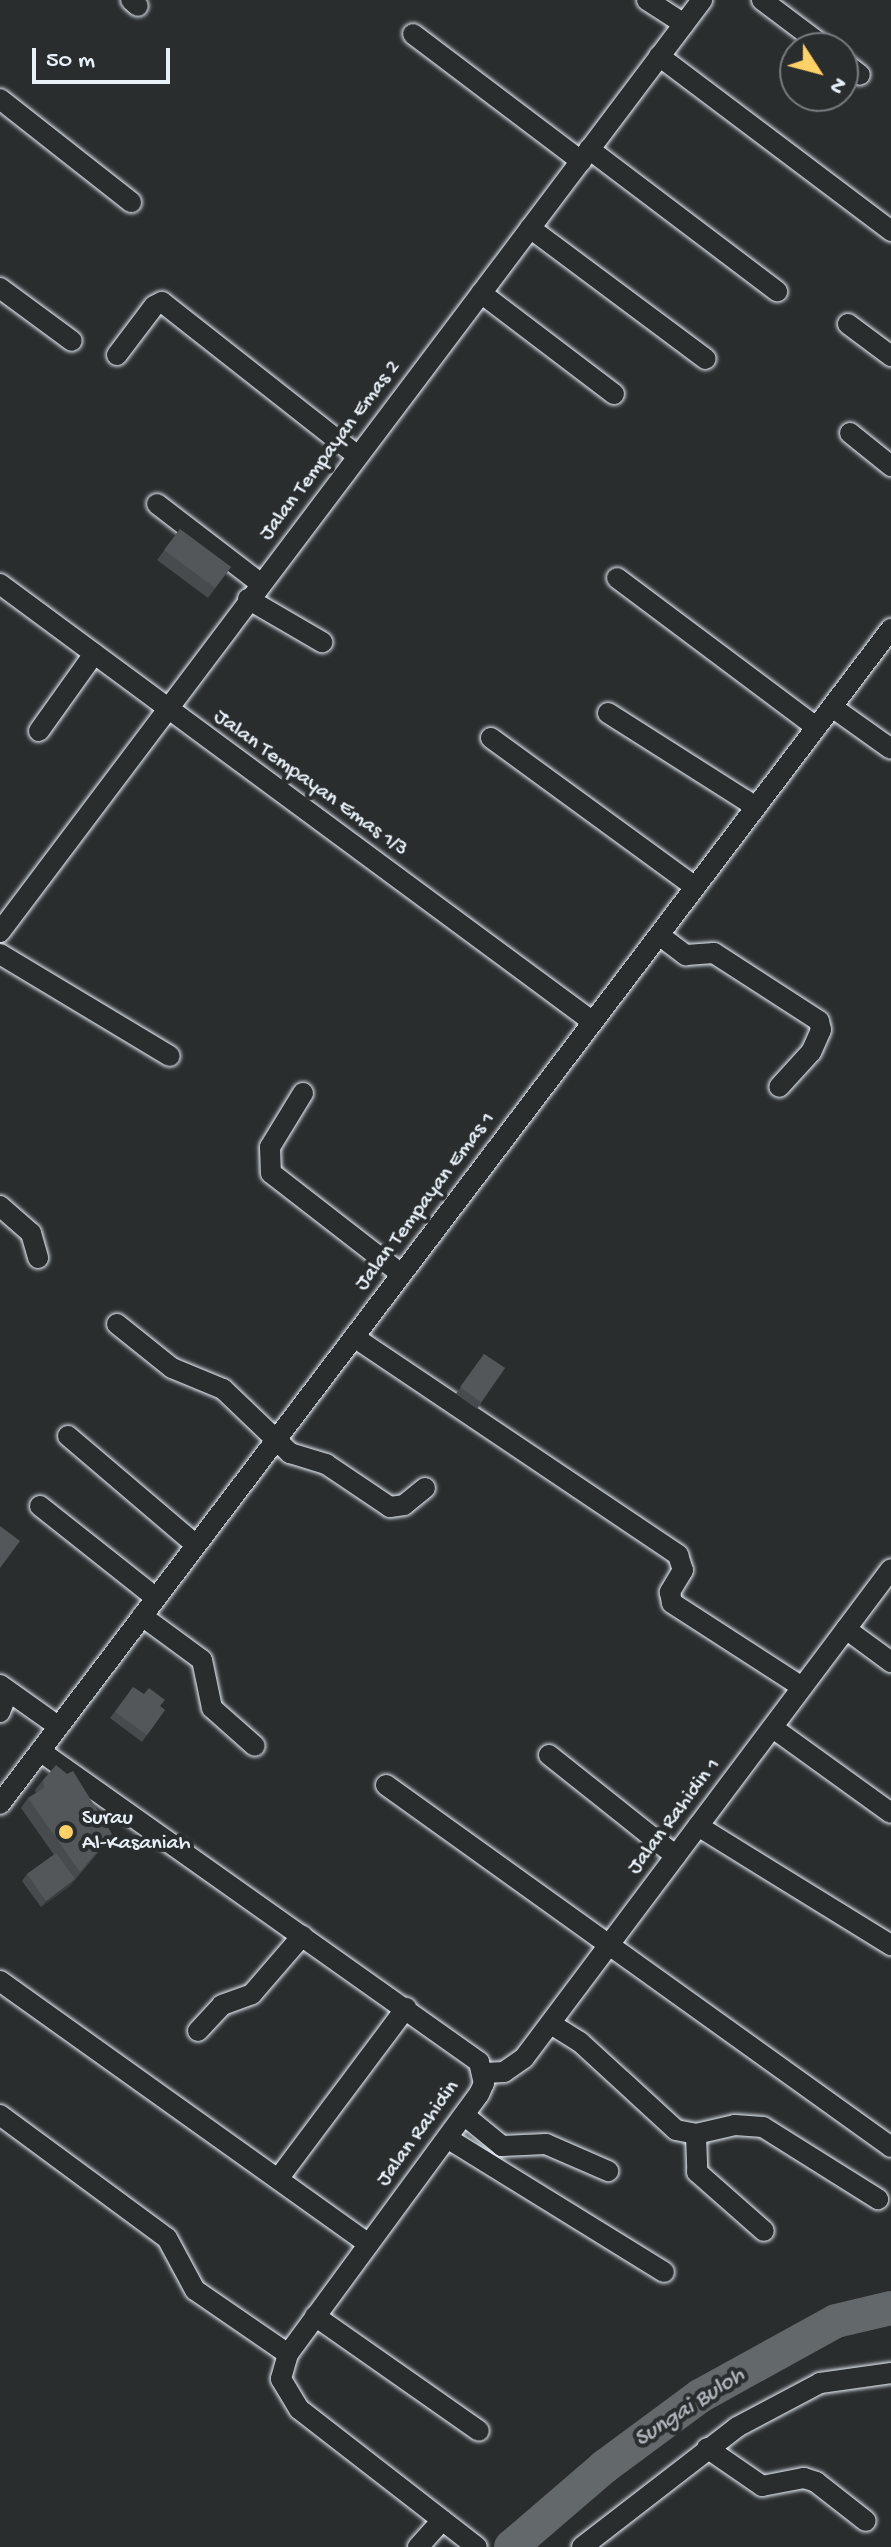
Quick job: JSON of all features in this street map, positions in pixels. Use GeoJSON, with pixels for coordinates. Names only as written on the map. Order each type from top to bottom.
{"type":"FeatureCollection","features":[{"type":"Feature","properties":{"kind":"street"},"geometry":{"type":"LineString","coordinates":[[647,0],[684,24]]}},
{"type":"Feature","properties":{"kind":"street","name":"Jalan Tempayan Emas 2"},"geometry":{"type":"LineString","coordinates":[[2,925],[702,0]]}},
{"type":"Feature","properties":{"kind":"street"},"geometry":{"type":"LineString","coordinates":[[762,0],[805,32]]}},
{"type":"Feature","properties":{"kind":"street"},"geometry":{"type":"LineString","coordinates":[[413,34],[777,291]]}},
{"type":"Feature","properties":{"kind":"street"},"geometry":{"type":"LineString","coordinates":[[659,56],[891,231]]}},
{"type":"Feature","properties":{"kind":"street"},"geometry":{"type":"LineString","coordinates":[[0,99],[131,202]]}},
{"type":"Feature","properties":{"kind":"street"},"geometry":{"type":"LineString","coordinates":[[530,228],[706,359]]}},
{"type":"Feature","properties":{"kind":"street"},"geometry":{"type":"LineString","coordinates":[[0,288],[72,341]]}},
{"type":"Feature","properties":{"kind":"street"},"geometry":{"type":"LineString","coordinates":[[481,293],[614,394]]}},
{"type":"Feature","properties":{"kind":"street"},"geometry":{"type":"LineString","coordinates":[[117,355],[154,306],[162,302],[358,456]]}},
{"type":"Feature","properties":{"kind":"street"},"geometry":{"type":"LineString","coordinates":[[848,324],[891,356]]}},
{"type":"Feature","properties":{"kind":"street"},"geometry":{"type":"LineString","coordinates":[[850,433],[891,466]]}},
{"type":"Feature","properties":{"kind":"street"},"geometry":{"type":"LineString","coordinates":[[157,504],[254,591],[322,642]]}},
{"type":"Feature","properties":{"kind":"street"},"geometry":{"type":"LineString","coordinates":[[617,578],[816,727]]}},
{"type":"Feature","properties":{"kind":"street","name":"Jalan Tempayan Emas 1/3"},"geometry":{"type":"LineString","coordinates":[[0,584],[593,1022]]}},
{"type":"Feature","properties":{"kind":"street","name":"Jalan Tempayan Emas 1"},"geometry":{"type":"LineString","coordinates":[[0,1804],[890,630]]}},
{"type":"Feature","properties":{"kind":"street"},"geometry":{"type":"LineString","coordinates":[[39,731],[94,654]]}},
{"type":"Feature","properties":{"kind":"street"},"geometry":{"type":"LineString","coordinates":[[832,707],[891,749]]}},
{"type":"Feature","properties":{"kind":"street"},"geometry":{"type":"LineString","coordinates":[[608,713],[756,807]]}},
{"type":"Feature","properties":{"kind":"street"},"geometry":{"type":"LineString","coordinates":[[491,738],[695,887]]}},
{"type":"Feature","properties":{"kind":"street"},"geometry":{"type":"LineString","coordinates":[[659,935],[686,955],[714,953],[819,1021],[811,1052],[779,1087]]}},
{"type":"Feature","properties":{"kind":"street"},"geometry":{"type":"LineString","coordinates":[[0,954],[170,1056]]}},
{"type":"Feature","properties":{"kind":"street"},"geometry":{"type":"LineString","coordinates":[[303,1093],[270,1147],[271,1173],[401,1274]]}},
{"type":"Feature","properties":{"kind":"street"},"geometry":{"type":"LineString","coordinates":[[0,1206],[31,1233],[38,1258]]}},
{"type":"Feature","properties":{"kind":"street"},"geometry":{"type":"LineString","coordinates":[[117,1324],[172,1368],[223,1389],[274,1443],[326,1464],[390,1507],[404,1505],[425,1488]]}},
{"type":"Feature","properties":{"kind":"street"},"geometry":{"type":"LineString","coordinates":[[354,1337],[678,1555],[683,1570],[670,1592],[672,1603],[802,1687]]}},
{"type":"Feature","properties":{"kind":"street"},"geometry":{"type":"LineString","coordinates":[[68,1436],[196,1545]]}},
{"type":"Feature","properties":{"kind":"street"},"geometry":{"type":"LineString","coordinates":[[40,1506],[156,1598]]}},
{"type":"Feature","properties":{"kind":"street","name":"Jalan Rahidin 1"},"geometry":{"type":"LineString","coordinates":[[484,2073],[514,2067],[551,2024],[891,1569]]}},
{"type":"Feature","properties":{"kind":"street"},"geometry":{"type":"LineString","coordinates":[[142,1616],[202,1660],[212,1708],[255,1746]]}},
{"type":"Feature","properties":{"kind":"street"},"geometry":{"type":"LineString","coordinates":[[846,1629],[891,1662]]}},
{"type":"Feature","properties":{"kind":"street"},"geometry":{"type":"LineString","coordinates":[[0,1712],[4,1688],[59,1727]]}},
{"type":"Feature","properties":{"kind":"street"},"geometry":{"type":"LineString","coordinates":[[773,1728],[891,1813]]}},
{"type":"Feature","properties":{"kind":"street","name":"Jalan Rahidin"},"geometry":{"type":"LineString","coordinates":[[40,1751],[471,2053],[484,2073],[479,2094],[288,2354]]}},
{"type":"Feature","properties":{"kind":"street"},"geometry":{"type":"LineString","coordinates":[[549,1755],[676,1856]]}},
{"type":"Feature","properties":{"kind":"street"},"geometry":{"type":"LineString","coordinates":[[386,1785],[607,1947],[891,2147]]}},
{"type":"Feature","properties":{"kind":"street"},"geometry":{"type":"LineString","coordinates":[[698,1826],[891,1945]]}},
{"type":"Feature","properties":{"kind":"street"},"geometry":{"type":"LineString","coordinates":[[198,2031],[222,2005],[252,1994],[302,1936]]}},
{"type":"Feature","properties":{"kind":"street"},"geometry":{"type":"LineString","coordinates":[[0,1981],[369,2244]]}},
{"type":"Feature","properties":{"kind":"street"},"geometry":{"type":"LineString","coordinates":[[278,2179],[406,2008]]}},
{"type":"Feature","properties":{"kind":"street"},"geometry":{"type":"LineString","coordinates":[[551,2024],[580,2042],[676,2130],[696,2134],[735,2125],[763,2127],[878,2199]]}},
{"type":"Feature","properties":{"kind":"street"},"geometry":{"type":"LineString","coordinates":[[0,2115],[167,2238],[195,2290],[288,2354],[281,2379],[299,2409],[477,2547]]}},
{"type":"Feature","properties":{"kind":"street"},"geometry":{"type":"LineString","coordinates":[[464,2115],[502,2146],[546,2144],[608,2171]]}},
{"type":"Feature","properties":{"kind":"street"},"geometry":{"type":"LineString","coordinates":[[696,2134],[697,2172],[764,2231]]}},
{"type":"Feature","properties":{"kind":"street"},"geometry":{"type":"LineString","coordinates":[[447,2138],[664,2272]]}},
{"type":"Feature","properties":{"kind":"street"},"geometry":{"type":"LineString","coordinates":[[315,2316],[479,2431]]}},
{"type":"Feature","properties":{"kind":"street"},"geometry":{"type":"LineString","coordinates":[[582,2547],[707,2448],[820,2383],[891,2373]]}},
{"type":"Feature","properties":{"kind":"street"},"geometry":{"type":"LineString","coordinates":[[707,2448],[762,2486],[804,2478],[816,2482],[866,2521]]}},
{"type":"Feature","properties":{"kind":"street"},"geometry":{"type":"LineString","coordinates":[[418,2547],[442,2520]]}},
{"type":"Feature","properties":{"kind":"building"},"geometry":{"type":"Polygon","coordinates":[[[180,529],[231,567],[215,588],[164,550],[180,529]]]}},
{"type":"Feature","properties":{"kind":"building"},"geometry":{"type":"Polygon","coordinates":[[[484,1354],[505,1368],[481,1402],[460,1387],[484,1354]]]}},
{"type":"Feature","properties":{"kind":"building"},"geometry":{"type":"Polygon","coordinates":[[[0,1526],[20,1541],[0,1568],[0,1526]]]}},
{"type":"Feature","properties":{"kind":"building"},"geometry":{"type":"Polygon","coordinates":[[[133,1687],[144,1694],[149,1688],[165,1700],[160,1706],[165,1710],[147,1735],[115,1712],[133,1687]]]}},
{"type":"Feature","properties":{"kind":"building","name":"Surau Al-Kasaniah"},"geometry":{"type":"Polygon","coordinates":[[[56,1765],[67,1774],[73,1771],[112,1834],[80,1872],[28,1798],[44,1788],[43,1780],[56,1765]]]}},
{"type":"Feature","properties":{"kind":"building"},"geometry":{"type":"Polygon","coordinates":[[[56,1853],[75,1879],[46,1901],[27,1874],[56,1853]]]}},
{"type":"Feature","properties":{"kind":"waterway","name":"Sungai Buloh"},"geometry":{"type":"LineString","coordinates":[[511,2547],[604,2467],[700,2396],[836,2321],[891,2308]]}},
{"type":"Feature","properties":{"kind":"place","name":"Surau Al-Kasaniah"},"geometry":{"type":"Point","coordinates":[66,1832]}}]}
